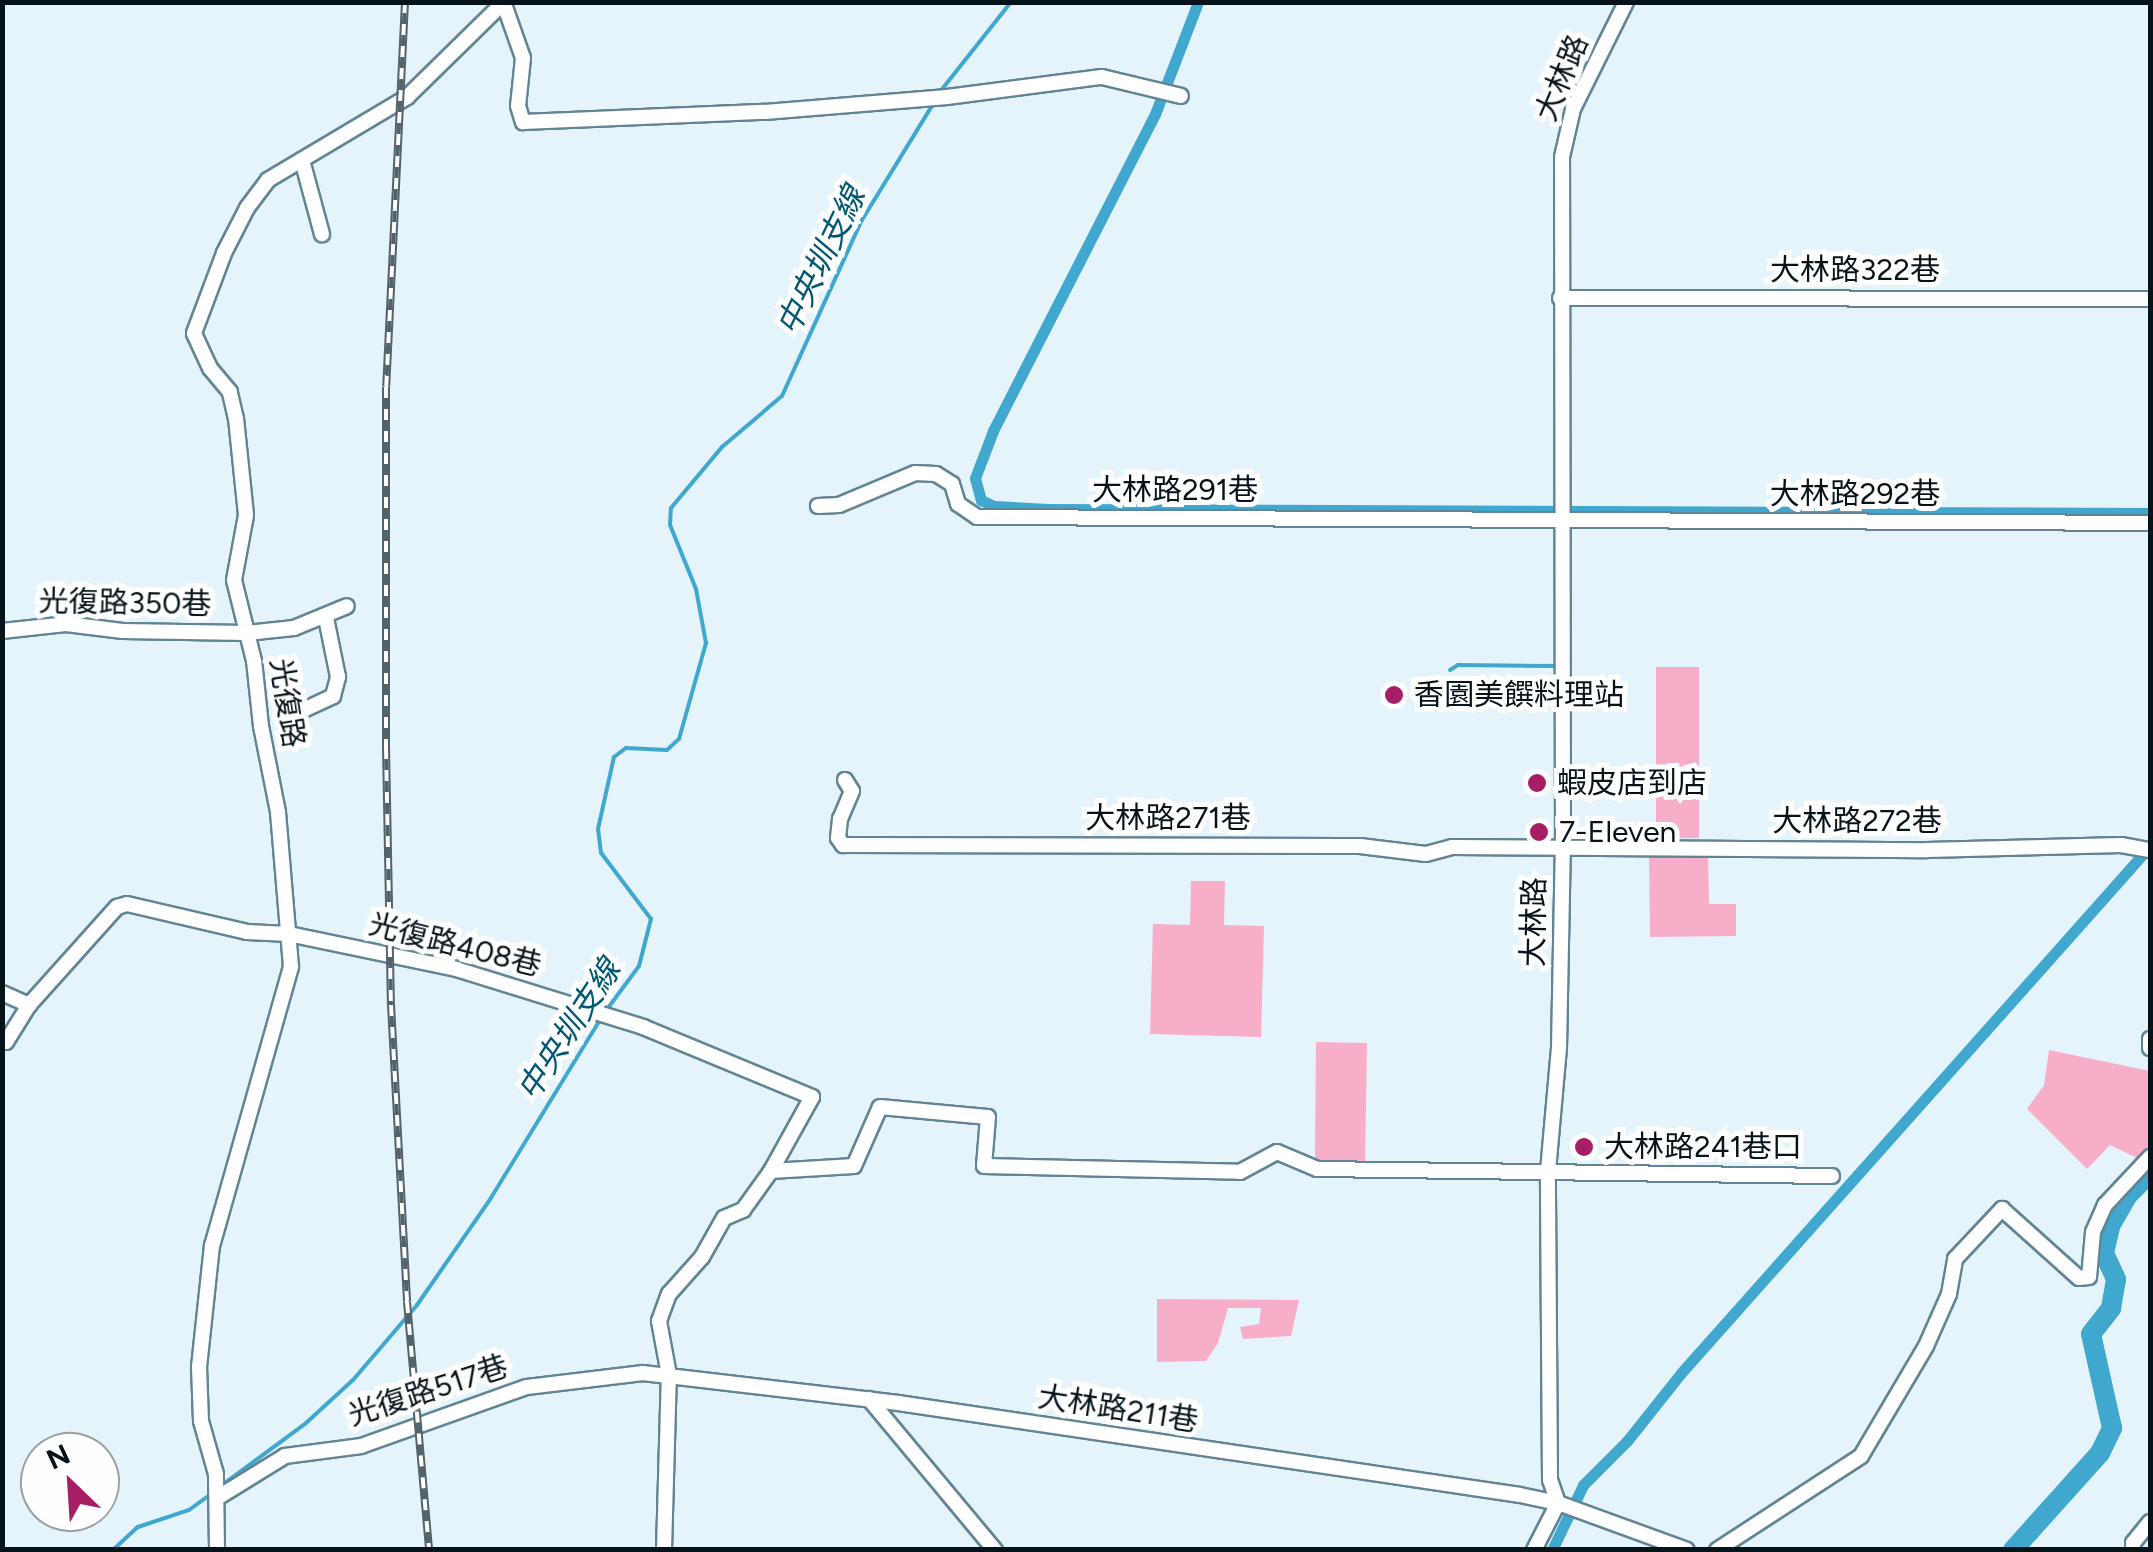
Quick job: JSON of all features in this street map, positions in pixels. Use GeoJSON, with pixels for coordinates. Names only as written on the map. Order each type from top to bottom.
{"type":"FeatureCollection","features":[{"type":"Feature","properties":{"kind":"street","name":"大林路"},"geometry":{"type":"LineString","coordinates":[[1558,1503],[1550,1480],[1548,1171],[1559,1048],[1564,848],[1560,298],[1565,143],[1573,109],[1626,2]]}},
{"type":"Feature","properties":{"kind":"street"},"geometry":{"type":"LineString","coordinates":[[504,3],[524,58],[518,106],[523,122],[765,112],[936,98],[1102,77],[1180,96]]}},
{"type":"Feature","properties":{"kind":"street","name":"光復路"},"geometry":{"type":"LineString","coordinates":[[217,1550],[216,1474],[201,1421],[199,1367],[212,1246],[292,967],[278,812],[234,580],[246,516],[236,419],[230,392],[210,368],[194,333],[224,252],[247,208],[268,180],[407,97],[504,3]]}},
{"type":"Feature","properties":{"kind":"street"},"geometry":{"type":"LineString","coordinates":[[302,160],[322,234]]}},
{"type":"Feature","properties":{"kind":"street","name":"大林路322巷"},"geometry":{"type":"LineString","coordinates":[[1560,298],[2150,299]]}},
{"type":"Feature","properties":{"kind":"street","name":"大林路291巷"},"geometry":{"type":"LineString","coordinates":[[818,506],[839,505],[916,473],[936,474],[952,484],[958,504],[976,516],[1560,520]]}},
{"type":"Feature","properties":{"kind":"street","name":"大林路292巷"},"geometry":{"type":"LineString","coordinates":[[1560,520],[2150,523]]}},
{"type":"Feature","properties":{"kind":"street","name":"光復路350巷"},"geometry":{"type":"LineString","coordinates":[[2,631],[66,624],[247,634],[326,618],[347,606]]}},
{"type":"Feature","properties":{"kind":"street"},"geometry":{"type":"LineString","coordinates":[[297,713],[333,696],[338,677],[326,618]]}},
{"type":"Feature","properties":{"kind":"street","name":"大林路271巷"},"geometry":{"type":"LineString","coordinates":[[846,780],[852,791],[840,819],[838,838],[843,845],[1360,846],[1426,854],[1452,847],[1564,848]]}},
{"type":"Feature","properties":{"kind":"street","name":"大林路272巷"},"geometry":{"type":"LineString","coordinates":[[1564,848],[1926,850],[2121,845],[2150,850]]}},
{"type":"Feature","properties":{"kind":"street","name":"光復路408巷"},"geometry":{"type":"LineString","coordinates":[[2,1041],[6,1042],[29,1005],[118,906],[127,904],[248,932],[289,934],[456,969],[604,1014],[812,1097],[771,1171]]}},
{"type":"Feature","properties":{"kind":"street"},"geometry":{"type":"LineString","coordinates":[[2,993],[29,1005]]}},
{"type":"Feature","properties":{"kind":"street"},"geometry":{"type":"LineString","coordinates":[[2150,1039],[2150,1048]]}},
{"type":"Feature","properties":{"kind":"street"},"geometry":{"type":"LineString","coordinates":[[664,1550],[669,1375],[659,1321],[669,1294],[702,1257],[724,1218],[742,1210],[771,1171],[854,1166],[880,1107],[988,1117],[984,1166],[1240,1172],[1277,1152],[1317,1169],[1832,1176]]}},
{"type":"Feature","properties":{"kind":"street"},"geometry":{"type":"LineString","coordinates":[[1717,1550],[1861,1456],[1926,1346],[1949,1294],[1954,1260],[2002,1209],[2079,1278],[2090,1277],[2090,1249],[2106,1205],[2150,1157]]}},
{"type":"Feature","properties":{"kind":"street","name":"光復路517巷"},"geometry":{"type":"LineString","coordinates":[[216,1498],[286,1456],[361,1446],[527,1388],[643,1373],[669,1375]]}},
{"type":"Feature","properties":{"kind":"street","name":"大林路211巷"},"geometry":{"type":"LineString","coordinates":[[669,1375],[870,1399],[1558,1503],[1687,1550]]}},
{"type":"Feature","properties":{"kind":"street"},"geometry":{"type":"LineString","coordinates":[[870,1399],[935,1472],[995,1550]]}},
{"type":"Feature","properties":{"kind":"street"},"geometry":{"type":"LineString","coordinates":[[1534,1550],[1558,1503]]}},
{"type":"Feature","properties":{"kind":"street"},"geometry":{"type":"LineString","coordinates":[[2133,1550],[2133,1543],[2150,1522]]}},
{"type":"Feature","properties":{"kind":"shaded area"},"geometry":{"type":"Polygon","coordinates":[[[1656,667],[1699,667],[1699,838],[1656,838],[1656,667]]]}},
{"type":"Feature","properties":{"kind":"shaded area"},"geometry":{"type":"Polygon","coordinates":[[[1649,851],[1708,851],[1709,904],[1736,904],[1736,936],[1650,937],[1649,851]]]}},
{"type":"Feature","properties":{"kind":"shaded area"},"geometry":{"type":"Polygon","coordinates":[[[1191,881],[1225,881],[1224,925],[1264,926],[1261,1037],[1150,1034],[1153,924],[1190,925],[1191,881]]]}},
{"type":"Feature","properties":{"kind":"shaded area"},"geometry":{"type":"Polygon","coordinates":[[[1316,1042],[1367,1043],[1365,1166],[1322,1165],[1315,1157],[1316,1042]]]}},
{"type":"Feature","properties":{"kind":"shaded area"},"geometry":{"type":"Polygon","coordinates":[[[2049,1050],[2150,1071],[2150,1145],[2137,1158],[2110,1145],[2087,1169],[2027,1109],[2044,1085],[2049,1050]]]}},
{"type":"Feature","properties":{"kind":"shaded area"},"geometry":{"type":"Polygon","coordinates":[[[1157,1299],[1299,1300],[1291,1336],[1243,1339],[1240,1327],[1259,1324],[1261,1308],[1228,1308],[1218,1343],[1206,1361],[1157,1362],[1157,1299]]]}},
{"type":"Feature","properties":{"kind":"waterway","name":"中央圳支線"},"geometry":{"type":"LineString","coordinates":[[939,93],[1011,2]]}},
{"type":"Feature","properties":{"kind":"waterway"},"geometry":{"type":"LineString","coordinates":[[1198,2],[1155,114],[993,431],[975,478],[981,500],[994,506],[1048,509],[2150,513]]}},
{"type":"Feature","properties":{"kind":"waterway","name":"中央圳支線"},"geometry":{"type":"LineString","coordinates":[[605,1012],[639,966],[651,919],[601,853],[598,829],[614,757],[626,748],[667,750],[679,739],[706,643],[696,589],[670,525],[671,508],[722,447],[782,396],[862,220],[935,101]]}},
{"type":"Feature","properties":{"kind":"waterway"},"geometry":{"type":"LineString","coordinates":[[1450,670],[1458,665],[1554,666]]}},
{"type":"Feature","properties":{"kind":"waterway"},"geometry":{"type":"LineString","coordinates":[[1552,1550],[1583,1485],[1627,1441],[1681,1373],[2150,846]]}},
{"type":"Feature","properties":{"kind":"waterway","name":"中央圳支線"},"geometry":{"type":"LineString","coordinates":[[222,1485],[306,1423],[353,1380],[417,1305],[489,1201],[600,1020]]}},
{"type":"Feature","properties":{"kind":"waterway"},"geometry":{"type":"LineString","coordinates":[[2013,1550],[2100,1453],[2112,1428],[2091,1334],[2111,1308],[2116,1279],[2104,1253],[2110,1226],[2128,1195],[2150,1173]]}},
{"type":"Feature","properties":{"kind":"waterway","name":"中央圳支線"},"geometry":{"type":"LineString","coordinates":[[113,1550],[138,1527],[189,1510],[211,1494]]}},
{"type":"Feature","properties":{"kind":"railway"},"geometry":{"type":"LineString","coordinates":[[405,2],[386,387],[386,748],[391,1005],[407,1302],[429,1550]]}},
{"type":"Feature","properties":{"kind":"place","name":"香園美饌料理站"},"geometry":{"type":"Point","coordinates":[1394,695]}},
{"type":"Feature","properties":{"kind":"place","name":"蝦皮店到店"},"geometry":{"type":"Point","coordinates":[1537,783]}},
{"type":"Feature","properties":{"kind":"place","name":"7-Eleven"},"geometry":{"type":"Point","coordinates":[1539,832]}},
{"type":"Feature","properties":{"kind":"place","name":"大林路241巷口"},"geometry":{"type":"Point","coordinates":[1584,1147]}}]}
